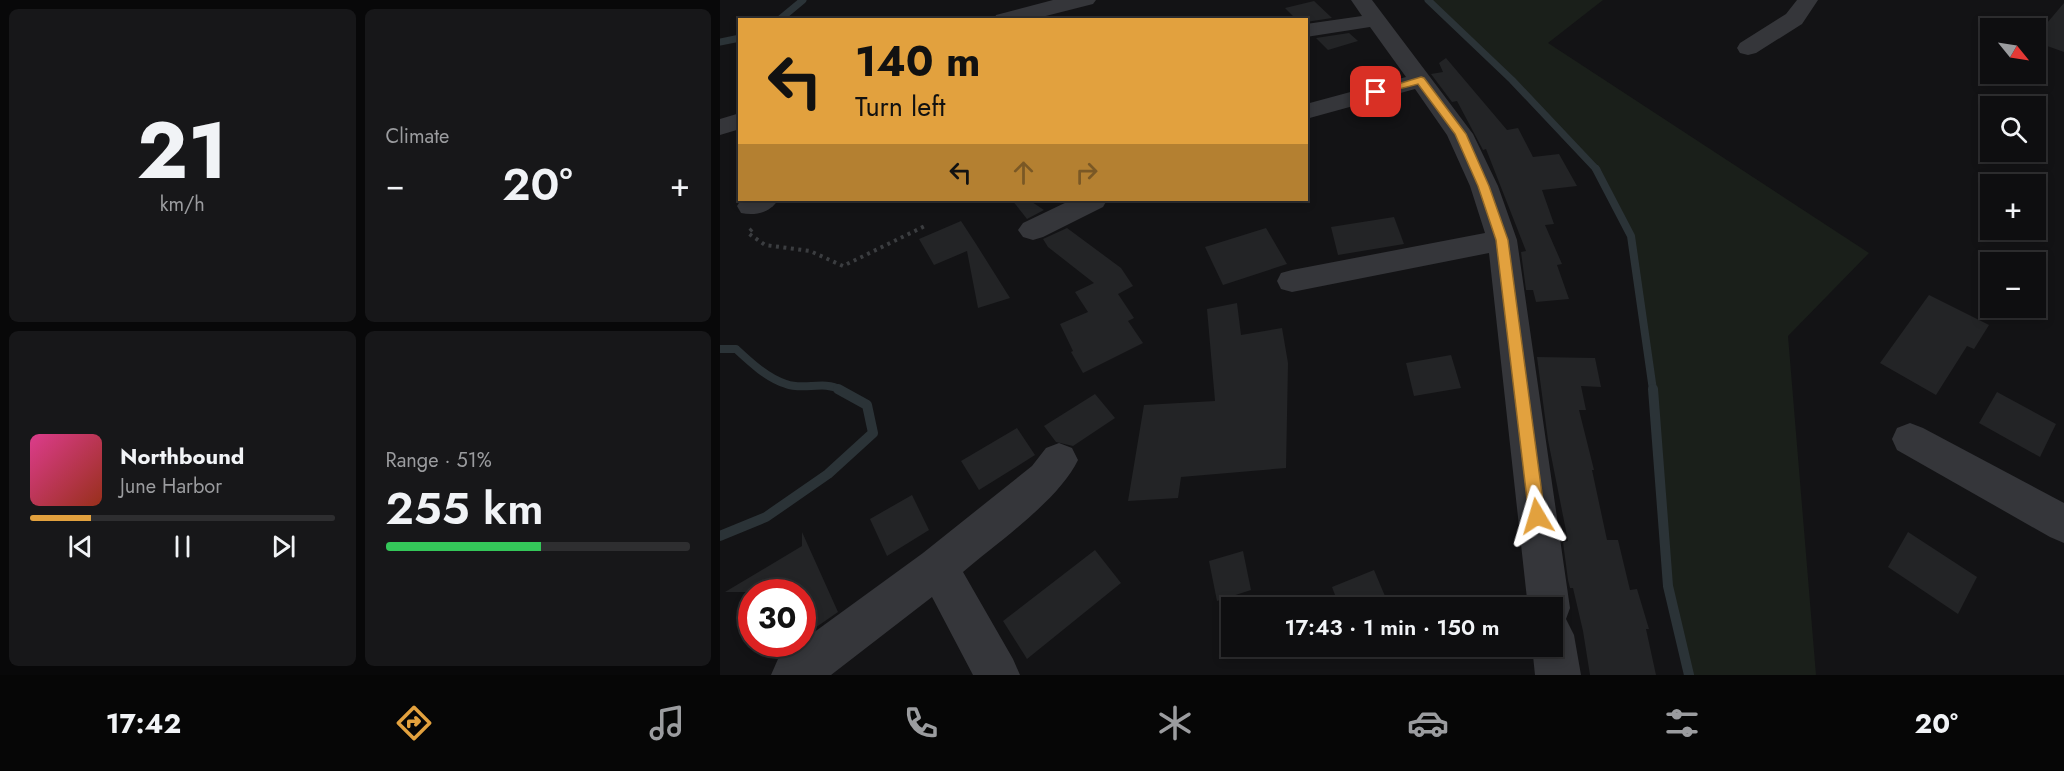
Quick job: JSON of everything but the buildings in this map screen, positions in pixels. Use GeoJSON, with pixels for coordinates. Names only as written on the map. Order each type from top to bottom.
{"type":"FeatureCollection","features":[{"type":"Feature","properties":{"kind":"street"},"geometry":{"type":"LineString","coordinates":[[1011,18],[1086,0]]}},
{"type":"Feature","properties":{"kind":"street"},"geometry":{"type":"LineString","coordinates":[[1748,48],[1794,19],[1808,0]]}},
{"type":"Feature","properties":{"kind":"street"},"geometry":{"type":"LineString","coordinates":[[1308,30],[1368,10],[1460,134],[1484,186],[1502,240],[1548,597]]}},
{"type":"Feature","properties":{"kind":"street"},"geometry":{"type":"LineString","coordinates":[[1308,111],[1421,80]]}},
{"type":"Feature","properties":{"kind":"street"},"geometry":{"type":"LineString","coordinates":[[720,127],[738,121]]}},
{"type":"Feature","properties":{"kind":"street"},"geometry":{"type":"LineString","coordinates":[[1033,230],[1091,201]]}},
{"type":"Feature","properties":{"kind":"street"},"geometry":{"type":"LineString","coordinates":[[1292,281],[1502,240]]}},
{"type":"Feature","properties":{"kind":"street"},"geometry":{"type":"LineString","coordinates":[[1910,439],[2064,524]]}},
{"type":"Feature","properties":{"kind":"street"},"geometry":{"type":"LineString","coordinates":[[794,675],[938,567],[1045,477],[1059,460]]}},
{"type":"Feature","properties":{"kind":"street"},"geometry":{"type":"LineString","coordinates":[[938,567],[997,675]]}},
{"type":"Feature","properties":{"kind":"street"},"geometry":{"type":"LineString","coordinates":[[1555,657],[1558,675]]}},
{"type":"Feature","properties":{"kind":"path"},"geometry":{"type":"LineString","coordinates":[[757,203],[763,219],[748,233],[756,239],[765,245],[810,251],[843,266],[927,225]]}},
{"type":"Feature","properties":{"kind":"shaded area"},"geometry":{"type":"Polygon","coordinates":[[[1428,0],[1603,0],[1548,43],[1869,253],[1788,336],[1816,675],[1689,675],[1668,586],[1653,385],[1631,236],[1598,171],[1512,80],[1428,0]]]}},
{"type":"Feature","properties":{"kind":"waterway"},"geometry":{"type":"LineString","coordinates":[[781,18],[803,0]]}},
{"type":"Feature","properties":{"kind":"waterway"},"geometry":{"type":"LineString","coordinates":[[1428,0],[1512,80],[1597,170]]}},
{"type":"Feature","properties":{"kind":"waterway"},"geometry":{"type":"LineString","coordinates":[[720,42],[738,38]]}},
{"type":"Feature","properties":{"kind":"waterway"},"geometry":{"type":"LineString","coordinates":[[1596,169],[1631,236],[1653,390]]}},
{"type":"Feature","properties":{"kind":"waterway"},"geometry":{"type":"LineString","coordinates":[[720,349],[736,349],[766,374],[786,384],[827,386],[841,390]]}},
{"type":"Feature","properties":{"kind":"waterway"},"geometry":{"type":"LineString","coordinates":[[720,536],[766,517],[828,474],[873,433],[867,405],[838,389]]}},
{"type":"Feature","properties":{"kind":"waterway"},"geometry":{"type":"LineString","coordinates":[[1653,389],[1668,586],[1689,675]]}},
{"type":"Feature","properties":{"kind":"route"},"geometry":{"type":"LineString","coordinates":[[1376,92],[1421,80],[1460,134],[1484,186],[1502,240],[1537,516]]}}]}
